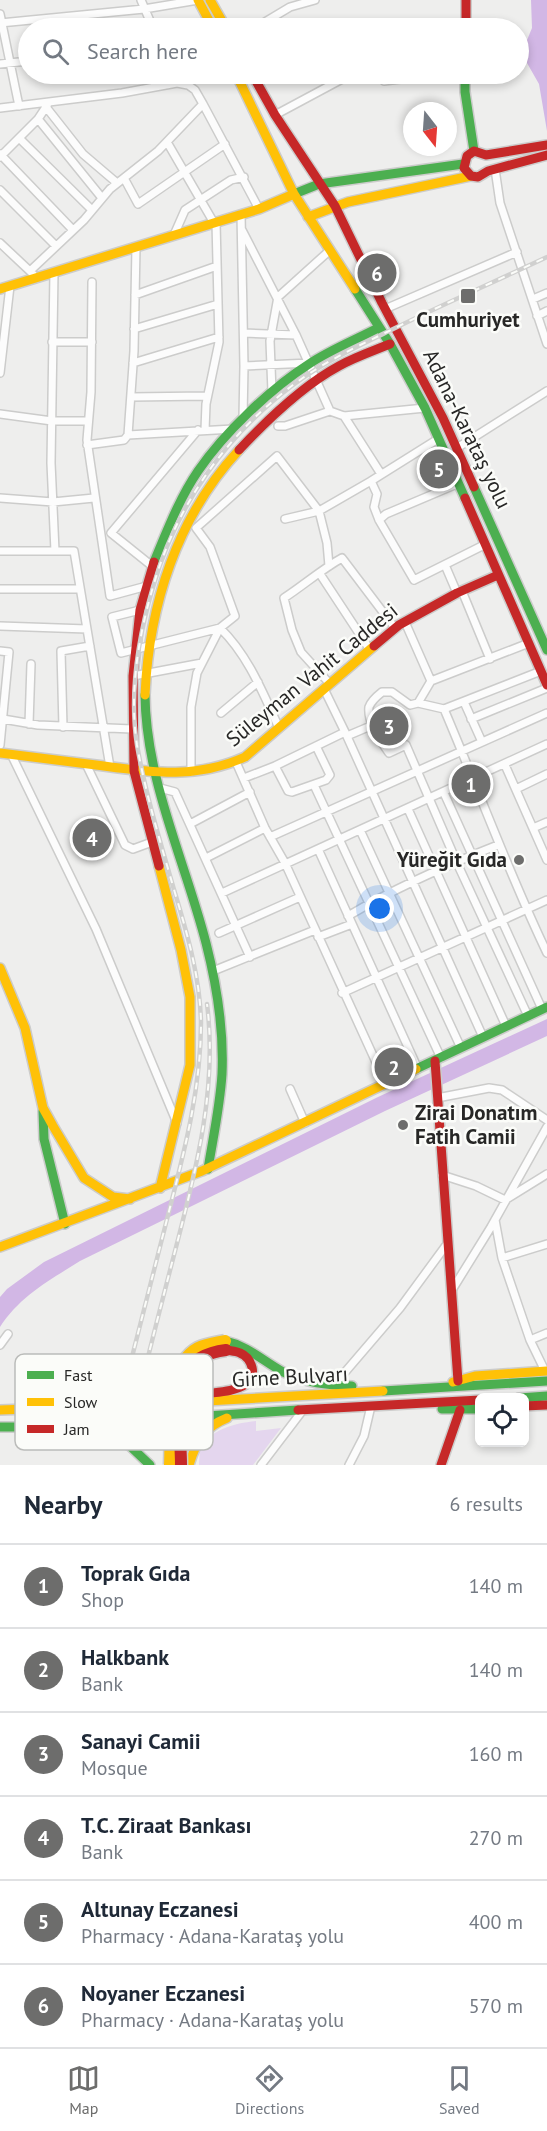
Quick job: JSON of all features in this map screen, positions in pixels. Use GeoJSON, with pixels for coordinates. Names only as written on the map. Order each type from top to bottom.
{"type":"FeatureCollection","features":[{"type":"Feature","properties":{"kind":"main road"},"geometry":{"type":"LineString","coordinates":[[198,0],[208,18]]}},
{"type":"Feature","properties":{"kind":"main road"},"geometry":{"type":"LineString","coordinates":[[210,0],[220,18]]}},
{"type":"Feature","properties":{"kind":"main road"},"geometry":{"type":"LineString","coordinates":[[466,0],[466,18]]}},
{"type":"Feature","properties":{"kind":"main road","name":"Adana-Karataş yolu"},"geometry":{"type":"LineString","coordinates":[[241,84],[294,194],[390,344],[425,408],[547,687]]}},
{"type":"Feature","properties":{"kind":"main road","name":"Adana-Karataş yolu"},"geometry":{"type":"LineString","coordinates":[[258,84],[275,115],[335,206],[385,309],[443,418],[547,650]]}},
{"type":"Feature","properties":{"kind":"main road"},"geometry":{"type":"LineString","coordinates":[[465,84],[480,153],[490,163],[492,170]]}},
{"type":"Feature","properties":{"kind":"main road"},"geometry":{"type":"LineString","coordinates":[[471,176],[465,171],[466,156],[547,145]]}},
{"type":"Feature","properties":{"kind":"main road"},"geometry":{"type":"LineString","coordinates":[[308,217],[335,206],[471,176],[482,176],[492,170],[547,155]]}},
{"type":"Feature","properties":{"kind":"main road"},"geometry":{"type":"LineString","coordinates":[[5,288],[33,274],[54,272],[259,209],[319,184],[464,164]]}},
{"type":"Feature","properties":{"kind":"main road"},"geometry":{"type":"LineString","coordinates":[[160,1188],[190,1065],[190,997],[181,950],[134,771],[132,676],[140,610],[152,566],[173,516],[198,471],[232,429],[272,392],[310,363],[378,328]]}},
{"type":"Feature","properties":{"kind":"main road"},"geometry":{"type":"LineString","coordinates":[[208,1169],[219,1108],[222,1061],[219,1009],[213,971],[196,904],[160,788],[146,724],[146,674],[149,647],[161,591],[193,512],[228,463],[256,430],[317,381],[342,365],[390,344]]}},
{"type":"Feature","properties":{"kind":"main road","name":"Süleyman Vahit Caddesi"},"geometry":{"type":"LineString","coordinates":[[6,753],[156,773],[208,771],[236,762],[245,757],[400,625],[460,592],[498,575]]}},
{"type":"Feature","properties":{"kind":"main road"},"geometry":{"type":"LineString","coordinates":[[0,968],[25,1028],[43,1108],[45,1139],[66,1224]]}},
{"type":"Feature","properties":{"kind":"main road"},"geometry":{"type":"LineString","coordinates":[[0,1247],[208,1169],[437,1062],[545,1008]]}},
{"type":"Feature","properties":{"kind":"main road"},"geometry":{"type":"LineString","coordinates":[[437,1062],[436,1097],[459,1381]]}},
{"type":"Feature","properties":{"kind":"main road"},"geometry":{"type":"LineString","coordinates":[[43,1108],[84,1178],[113,1197],[133,1199]]}},
{"type":"Feature","properties":{"kind":"main road"},"geometry":{"type":"LineString","coordinates":[[190,1354],[200,1346],[212,1342],[247,1347],[274,1367],[293,1377],[310,1383],[334,1385],[419,1389],[475,1376],[546,1374]]}},
{"type":"Feature","properties":{"kind":"main road"},"geometry":{"type":"LineString","coordinates":[[213,1393],[244,1385],[251,1380],[253,1372],[251,1364],[242,1353],[226,1345]]}},
{"type":"Feature","properties":{"kind":"main road"},"geometry":{"type":"LineString","coordinates":[[208,1354],[226,1345]]}},
{"type":"Feature","properties":{"kind":"main road","name":"Girne Bulvarı"},"geometry":{"type":"LineString","coordinates":[[213,1401],[419,1389],[546,1374]]}},
{"type":"Feature","properties":{"kind":"main road"},"geometry":{"type":"LineString","coordinates":[[529,1397],[547,1396]]}},
{"type":"Feature","properties":{"kind":"main road","name":"Girne Bulvarı"},"geometry":{"type":"LineString","coordinates":[[213,1415],[475,1400]]}},
{"type":"Feature","properties":{"kind":"main road"},"geometry":{"type":"LineString","coordinates":[[399,1405],[475,1409]]}},
{"type":"Feature","properties":{"kind":"main road"},"geometry":{"type":"LineString","coordinates":[[529,1406],[547,1405]]}},
{"type":"Feature","properties":{"kind":"main road","name":"Girne Bulvarı"},"geometry":{"type":"LineString","coordinates":[[0,1410],[15,1409]]}},
{"type":"Feature","properties":{"kind":"main road"},"geometry":{"type":"LineString","coordinates":[[441,1465],[460,1410]]}},
{"type":"Feature","properties":{"kind":"main road"},"geometry":{"type":"LineString","coordinates":[[213,1423],[241,1413]]}},
{"type":"Feature","properties":{"kind":"main road","name":"Girne Bulvarı"},"geometry":{"type":"LineString","coordinates":[[0,1427],[15,1427]]}},
{"type":"Feature","properties":{"kind":"main road"},"geometry":{"type":"LineString","coordinates":[[134,1450],[150,1465]]}},
{"type":"Feature","properties":{"kind":"main road"},"geometry":{"type":"LineString","coordinates":[[170,1450],[170,1465]]}},
{"type":"Feature","properties":{"kind":"main road"},"geometry":{"type":"LineString","coordinates":[[181,1450],[181,1465]]}},
{"type":"Feature","properties":{"kind":"main road"},"geometry":{"type":"LineString","coordinates":[[189,1465],[193,1450]]}},
{"type":"Feature","properties":{"kind":"street"},"geometry":{"type":"LineString","coordinates":[[141,0],[148,18]]}},
{"type":"Feature","properties":{"kind":"street"},"geometry":{"type":"LineString","coordinates":[[27,18],[144,9],[198,0]]}},
{"type":"Feature","properties":{"kind":"street"},"geometry":{"type":"LineString","coordinates":[[272,18],[290,7],[315,0]]}},
{"type":"Feature","properties":{"kind":"street"},"geometry":{"type":"LineString","coordinates":[[18,19],[1,20],[19,106]]}},
{"type":"Feature","properties":{"kind":"street"},"geometry":{"type":"LineString","coordinates":[[0,64],[18,62]]}},
{"type":"Feature","properties":{"kind":"street"},"geometry":{"type":"LineString","coordinates":[[0,108],[48,105],[180,84],[195,90],[244,177],[259,209]]}},
{"type":"Feature","properties":{"kind":"street"},"geometry":{"type":"LineString","coordinates":[[275,115],[333,84]]}},
{"type":"Feature","properties":{"kind":"street"},"geometry":{"type":"LineString","coordinates":[[0,243],[33,274],[56,246],[117,183],[167,142],[203,104]]}},
{"type":"Feature","properties":{"kind":"street"},"geometry":{"type":"LineString","coordinates":[[48,105],[38,119],[0,155],[73,230]]}},
{"type":"Feature","properties":{"kind":"street"},"geometry":{"type":"LineString","coordinates":[[48,105],[83,154],[117,183]]}},
{"type":"Feature","properties":{"kind":"street"},"geometry":{"type":"LineString","coordinates":[[38,119],[102,198]]}},
{"type":"Feature","properties":{"kind":"street"},"geometry":{"type":"LineString","coordinates":[[19,138],[92,210]]}},
{"type":"Feature","properties":{"kind":"street"},"geometry":{"type":"LineString","coordinates":[[152,566],[111,533],[201,430],[219,337],[215,222],[167,142]]}},
{"type":"Feature","properties":{"kind":"street"},"geometry":{"type":"LineString","coordinates":[[124,178],[138,204],[225,144]]}},
{"type":"Feature","properties":{"kind":"street"},"geometry":{"type":"LineString","coordinates":[[492,170],[500,203],[547,344]]}},
{"type":"Feature","properties":{"kind":"street"},"geometry":{"type":"LineString","coordinates":[[174,235],[185,210],[231,180],[244,177]]}},
{"type":"Feature","properties":{"kind":"street"},"geometry":{"type":"LineString","coordinates":[[0,190],[56,246]]}},
{"type":"Feature","properties":{"kind":"street"},"geometry":{"type":"LineString","coordinates":[[242,214],[243,418]]}},
{"type":"Feature","properties":{"kind":"street"},"geometry":{"type":"LineString","coordinates":[[242,229],[296,334],[330,411]]}},
{"type":"Feature","properties":{"kind":"street"},"geometry":{"type":"LineString","coordinates":[[87,445],[124,440],[128,435],[133,363],[136,247]]}},
{"type":"Feature","properties":{"kind":"street"},"geometry":{"type":"LineString","coordinates":[[272,392],[271,334],[278,297],[329,251]]}},
{"type":"Feature","properties":{"kind":"street"},"geometry":{"type":"LineString","coordinates":[[385,309],[517,252]]}},
{"type":"Feature","properties":{"kind":"street"},"geometry":{"type":"LineString","coordinates":[[135,295],[217,266]]}},
{"type":"Feature","properties":{"kind":"street"},"geometry":{"type":"LineString","coordinates":[[54,272],[51,421],[55,551]]}},
{"type":"Feature","properties":{"kind":"street"},"geometry":{"type":"LineString","coordinates":[[93,282],[87,445],[110,596],[147,586]]}},
{"type":"Feature","properties":{"kind":"street"},"geometry":{"type":"LineString","coordinates":[[0,373],[5,288]]}},
{"type":"Feature","properties":{"kind":"street"},"geometry":{"type":"LineString","coordinates":[[533,299],[547,293]]}},
{"type":"Feature","properties":{"kind":"street"},"geometry":{"type":"LineString","coordinates":[[134,328],[218,304]]}},
{"type":"Feature","properties":{"kind":"street"},"geometry":{"type":"LineString","coordinates":[[537,316],[547,312]]}},
{"type":"Feature","properties":{"kind":"street"},"geometry":{"type":"LineString","coordinates":[[244,333],[296,334]]}},
{"type":"Feature","properties":{"kind":"street"},"geometry":{"type":"LineString","coordinates":[[133,363],[219,337]]}},
{"type":"Feature","properties":{"kind":"street"},"geometry":{"type":"LineString","coordinates":[[52,342],[92,342]]}},
{"type":"Feature","properties":{"kind":"street"},"geometry":{"type":"LineString","coordinates":[[244,366],[310,363]]}},
{"type":"Feature","properties":{"kind":"street"},"geometry":{"type":"LineString","coordinates":[[457,448],[547,392]]}},
{"type":"Feature","properties":{"kind":"street"},"geometry":{"type":"LineString","coordinates":[[131,397],[207,396]]}},
{"type":"Feature","properties":{"kind":"street"},"geometry":{"type":"LineString","coordinates":[[278,426],[285,426],[330,411],[344,416],[425,408]]}},
{"type":"Feature","properties":{"kind":"street"},"geometry":{"type":"LineString","coordinates":[[0,414],[51,421],[88,420]]}},
{"type":"Feature","properties":{"kind":"street"},"geometry":{"type":"LineString","coordinates":[[344,416],[381,474]]}},
{"type":"Feature","properties":{"kind":"street"},"geometry":{"type":"LineString","coordinates":[[128,435],[232,429]]}},
{"type":"Feature","properties":{"kind":"street"},"geometry":{"type":"LineString","coordinates":[[285,519],[319,511],[438,439]]}},
{"type":"Feature","properties":{"kind":"street"},"geometry":{"type":"LineString","coordinates":[[191,772],[191,706],[197,673],[220,628],[234,616],[210,547],[196,528],[277,456],[319,511],[327,543],[329,566]]}},
{"type":"Feature","properties":{"kind":"street"},"geometry":{"type":"LineString","coordinates":[[371,481],[377,494],[374,507],[379,520],[414,580],[484,545]]}},
{"type":"Feature","properties":{"kind":"street"},"geometry":{"type":"LineString","coordinates":[[379,520],[386,514],[457,484]]}},
{"type":"Feature","properties":{"kind":"street"},"geometry":{"type":"LineString","coordinates":[[0,498],[53,502],[94,498]]}},
{"type":"Feature","properties":{"kind":"street"},"geometry":{"type":"LineString","coordinates":[[0,550],[74,551],[110,767]]}},
{"type":"Feature","properties":{"kind":"street"},"geometry":{"type":"LineString","coordinates":[[431,681],[400,625],[342,558],[284,598],[292,630],[302,652],[327,687],[384,820],[483,1037]]}},
{"type":"Feature","properties":{"kind":"street"},"geometry":{"type":"LineString","coordinates":[[445,565],[460,592],[490,659]]}},
{"type":"Feature","properties":{"kind":"street"},"geometry":{"type":"LineString","coordinates":[[320,574],[370,650]]}},
{"type":"Feature","properties":{"kind":"street"},"geometry":{"type":"LineString","coordinates":[[0,589],[80,589]]}},
{"type":"Feature","properties":{"kind":"street"},"geometry":{"type":"LineString","coordinates":[[140,610],[112,617],[121,653],[220,628]]}},
{"type":"Feature","properties":{"kind":"street"},"geometry":{"type":"LineString","coordinates":[[0,626],[87,629]]}},
{"type":"Feature","properties":{"kind":"street"},"geometry":{"type":"LineString","coordinates":[[220,628],[234,641],[258,682],[279,728]]}},
{"type":"Feature","properties":{"kind":"street"},"geometry":{"type":"LineString","coordinates":[[418,702],[431,681],[529,643]]}},
{"type":"Feature","properties":{"kind":"street"},"geometry":{"type":"LineString","coordinates":[[63,727],[61,651],[90,646]]}},
{"type":"Feature","properties":{"kind":"street"},"geometry":{"type":"LineString","coordinates":[[0,651],[9,652],[0,745]]}},
{"type":"Feature","properties":{"kind":"street"},"geometry":{"type":"LineString","coordinates":[[29,724],[31,663]]}},
{"type":"Feature","properties":{"kind":"street"},"geometry":{"type":"LineString","coordinates":[[132,676],[202,663]]}},
{"type":"Feature","properties":{"kind":"street"},"geometry":{"type":"LineString","coordinates":[[528,1016],[428,800],[406,745],[389,753],[378,738],[369,708],[372,701],[382,692],[392,692],[410,705],[418,702],[444,710],[541,671]]}},
{"type":"Feature","properties":{"kind":"street"},"geometry":{"type":"LineString","coordinates":[[221,713],[258,682]]}},
{"type":"Feature","properties":{"kind":"street"},"geometry":{"type":"LineString","coordinates":[[471,718],[547,687]]}},
{"type":"Feature","properties":{"kind":"street"},"geometry":{"type":"LineString","coordinates":[[464,702],[482,742]]}},
{"type":"Feature","properties":{"kind":"street"},"geometry":{"type":"LineString","coordinates":[[444,710],[474,779],[498,846],[547,953]]}},
{"type":"Feature","properties":{"kind":"street"},"geometry":{"type":"LineString","coordinates":[[270,837],[547,713]]}},
{"type":"Feature","properties":{"kind":"street"},"geometry":{"type":"LineString","coordinates":[[3,719],[63,727],[132,729]]}},
{"type":"Feature","properties":{"kind":"street"},"geometry":{"type":"LineString","coordinates":[[244,778],[316,746],[373,725]]}},
{"type":"Feature","properties":{"kind":"street"},"geometry":{"type":"LineString","coordinates":[[222,893],[547,744]]}},
{"type":"Feature","properties":{"kind":"street"},"geometry":{"type":"LineString","coordinates":[[275,766],[288,791],[292,792],[326,780],[330,775],[316,746]]}},
{"type":"Feature","properties":{"kind":"street"},"geometry":{"type":"LineString","coordinates":[[6,753],[96,929],[177,1123]]}},
{"type":"Feature","properties":{"kind":"street"},"geometry":{"type":"LineString","coordinates":[[236,762],[386,1084]]}},
{"type":"Feature","properties":{"kind":"street"},"geometry":{"type":"LineString","coordinates":[[86,764],[125,845],[133,849],[152,842]]}},
{"type":"Feature","properties":{"kind":"street"},"geometry":{"type":"LineString","coordinates":[[505,765],[547,860]]}},
{"type":"Feature","properties":{"kind":"street"},"geometry":{"type":"LineString","coordinates":[[516,789],[547,774]]}},
{"type":"Feature","properties":{"kind":"street"},"geometry":{"type":"LineString","coordinates":[[314,785],[398,967],[437,1062]]}},
{"type":"Feature","properties":{"kind":"street"},"geometry":{"type":"LineString","coordinates":[[160,788],[175,792],[250,957]]}},
{"type":"Feature","properties":{"kind":"street"},"geometry":{"type":"LineString","coordinates":[[190,824],[250,792]]}},
{"type":"Feature","properties":{"kind":"street"},"geometry":{"type":"LineString","coordinates":[[444,793],[501,921],[545,1008]]}},
{"type":"Feature","properties":{"kind":"street"},"geometry":{"type":"LineString","coordinates":[[408,809],[506,1026]]}},
{"type":"Feature","properties":{"kind":"street"},"geometry":{"type":"LineString","coordinates":[[533,828],[547,822]]}},
{"type":"Feature","properties":{"kind":"street"},"geometry":{"type":"LineString","coordinates":[[206,858],[265,828]]}},
{"type":"Feature","properties":{"kind":"street"},"geometry":{"type":"LineString","coordinates":[[360,830],[461,1048]]}},
{"type":"Feature","properties":{"kind":"street"},"geometry":{"type":"LineString","coordinates":[[348,916],[436,871],[498,846]]}},
{"type":"Feature","properties":{"kind":"street"},"geometry":{"type":"LineString","coordinates":[[318,849],[418,1069]]}},
{"type":"Feature","properties":{"kind":"street"},"geometry":{"type":"LineString","coordinates":[[219,933],[300,897]]}},
{"type":"Feature","properties":{"kind":"street"},"geometry":{"type":"LineString","coordinates":[[342,993],[547,900]]}},
{"type":"Feature","properties":{"kind":"street"},"geometry":{"type":"LineString","coordinates":[[213,971],[316,934],[352,924]]}},
{"type":"Feature","properties":{"kind":"street"},"geometry":{"type":"LineString","coordinates":[[436,1097],[489,1088],[502,1090],[547,1120]]}},
{"type":"Feature","properties":{"kind":"street"},"geometry":{"type":"LineString","coordinates":[[290,1089],[305,1123]]}},
{"type":"Feature","properties":{"kind":"street"},"geometry":{"type":"LineString","coordinates":[[451,1292],[547,1126]]}},
{"type":"Feature","properties":{"kind":"street"},"geometry":{"type":"LineString","coordinates":[[506,1200],[547,1174]]}},
{"type":"Feature","properties":{"kind":"street"},"geometry":{"type":"LineString","coordinates":[[442,1175],[476,1186],[506,1200]]}},
{"type":"Feature","properties":{"kind":"street"},"geometry":{"type":"LineString","coordinates":[[495,1219],[502,1258],[530,1340],[546,1374]]}},
{"type":"Feature","properties":{"kind":"street"},"geometry":{"type":"LineString","coordinates":[[334,1385],[400,1308],[447,1244]]}},
{"type":"Feature","properties":{"kind":"street"},"geometry":{"type":"LineString","coordinates":[[502,1258],[547,1244]]}},
{"type":"Feature","properties":{"kind":"street"},"geometry":{"type":"LineString","coordinates":[[530,1340],[547,1333]]}},
{"type":"Feature","properties":{"kind":"street"},"geometry":{"type":"LineString","coordinates":[[0,1345],[8,1334]]}},
{"type":"Feature","properties":{"kind":"street"},"geometry":{"type":"LineString","coordinates":[[349,1465],[364,1436],[371,1406]]}},
{"type":"Feature","properties":{"kind":"street"},"geometry":{"type":"LineString","coordinates":[[261,1465],[303,1409]]}},
{"type":"Feature","properties":{"kind":"shaded area"},"geometry":{"type":"Polygon","coordinates":[[[531,0],[547,0],[547,131],[539,84],[529,66],[529,35],[532,28],[531,0]]]}},
{"type":"Feature","properties":{"kind":"shaded area"},"geometry":{"type":"Polygon","coordinates":[[[547,1019],[547,1036],[385,1111],[80,1261],[26,1298],[0,1327],[0,1297],[7,1289],[44,1262],[378,1097],[547,1019]]]}},
{"type":"Feature","properties":{"kind":"shaded area"},"geometry":{"type":"Polygon","coordinates":[[[256,1421],[256,1431],[281,1428],[253,1465],[199,1465],[200,1450],[213,1450],[213,1434],[219,1430],[256,1421]]]}},
{"type":"Feature","properties":{"kind":"railway"},"geometry":{"type":"LineString","coordinates":[[133,1354],[184,1151],[198,1075],[201,1022],[196,973],[149,801],[135,725],[136,666],[139,646],[153,587],[163,557],[189,501],[206,475],[246,427],[293,385],[352,349],[547,257]]}},
{"type":"Feature","properties":{"kind":"railway"},"geometry":{"type":"LineString","coordinates":[[149,1354],[197,1162],[207,1099],[209,1068],[210,1036],[207,1004]]}},
{"type":"Feature","properties":{"kind":"traffic: fast"},"geometry":{"type":"LineString","coordinates":[[465,84],[474,151]]}},
{"type":"Feature","properties":{"kind":"traffic: fast"},"geometry":{"type":"LineString","coordinates":[[294,194],[319,184],[463,164]]}},
{"type":"Feature","properties":{"kind":"traffic: fast"},"geometry":{"type":"LineString","coordinates":[[355,289],[390,344],[425,408],[465,498]]}},
{"type":"Feature","properties":{"kind":"traffic: fast"},"geometry":{"type":"LineString","coordinates":[[154,562],[191,482],[234,427],[294,374],[325,354],[378,328]]}},
{"type":"Feature","properties":{"kind":"traffic: fast"},"geometry":{"type":"LineString","coordinates":[[474,487],[547,650]]}},
{"type":"Feature","properties":{"kind":"traffic: fast"},"geometry":{"type":"LineString","coordinates":[[145,695],[147,727],[159,790],[206,943],[219,1008],[222,1074],[208,1169]]}},
{"type":"Feature","properties":{"kind":"traffic: fast"},"geometry":{"type":"LineString","coordinates":[[416,1069],[547,1007]]}},
{"type":"Feature","properties":{"kind":"traffic: fast"},"geometry":{"type":"LineString","coordinates":[[43,1111],[44,1139],[65,1224]]}},
{"type":"Feature","properties":{"kind":"traffic: fast"},"geometry":{"type":"LineString","coordinates":[[225,1341],[248,1350],[291,1376],[317,1383],[352,1386]]}},
{"type":"Feature","properties":{"kind":"traffic: fast"},"geometry":{"type":"LineString","coordinates":[[383,1391],[547,1381]]}},
{"type":"Feature","properties":{"kind":"traffic: fast"},"geometry":{"type":"LineString","coordinates":[[529,1397],[547,1396]]}},
{"type":"Feature","properties":{"kind":"traffic: fast"},"geometry":{"type":"LineString","coordinates":[[442,1409],[475,1409]]}},
{"type":"Feature","properties":{"kind":"traffic: fast"},"geometry":{"type":"LineString","coordinates":[[213,1416],[298,1410]]}},
{"type":"Feature","properties":{"kind":"traffic: fast"},"geometry":{"type":"LineString","coordinates":[[0,1427],[15,1427]]}},
{"type":"Feature","properties":{"kind":"traffic: fast"},"geometry":{"type":"LineString","coordinates":[[134,1450],[150,1465]]}},
{"type":"Feature","properties":{"kind":"traffic: slow"},"geometry":{"type":"LineString","coordinates":[[198,0],[208,18]]}},
{"type":"Feature","properties":{"kind":"traffic: slow"},"geometry":{"type":"LineString","coordinates":[[210,0],[220,18]]}},
{"type":"Feature","properties":{"kind":"traffic: slow"},"geometry":{"type":"LineString","coordinates":[[241,84],[294,194],[355,289]]}},
{"type":"Feature","properties":{"kind":"traffic: slow"},"geometry":{"type":"LineString","coordinates":[[308,217],[348,202],[471,176]]}},
{"type":"Feature","properties":{"kind":"traffic: slow"},"geometry":{"type":"LineString","coordinates":[[0,289],[259,209],[294,194]]}},
{"type":"Feature","properties":{"kind":"traffic: slow"},"geometry":{"type":"LineString","coordinates":[[145,695],[153,628],[170,564],[199,504],[217,476],[239,450]]}},
{"type":"Feature","properties":{"kind":"traffic: slow"},"geometry":{"type":"LineString","coordinates":[[0,753],[153,772],[208,769],[226,764],[245,757],[374,646]]}},
{"type":"Feature","properties":{"kind":"traffic: slow"},"geometry":{"type":"LineString","coordinates":[[159,866],[181,950],[190,997],[190,1065],[160,1188]]}},
{"type":"Feature","properties":{"kind":"traffic: slow"},"geometry":{"type":"LineString","coordinates":[[0,968],[25,1028],[43,1108],[53,1126],[84,1178],[113,1197],[130,1199]]}},
{"type":"Feature","properties":{"kind":"traffic: slow"},"geometry":{"type":"LineString","coordinates":[[0,1247],[202,1171],[416,1069]]}},
{"type":"Feature","properties":{"kind":"traffic: slow"},"geometry":{"type":"LineString","coordinates":[[191,1354],[198,1348],[225,1341]]}},
{"type":"Feature","properties":{"kind":"traffic: slow"},"geometry":{"type":"LineString","coordinates":[[453,1382],[475,1376],[547,1371]]}},
{"type":"Feature","properties":{"kind":"traffic: slow"},"geometry":{"type":"LineString","coordinates":[[213,1401],[383,1391]]}},
{"type":"Feature","properties":{"kind":"traffic: slow"},"geometry":{"type":"LineString","coordinates":[[0,1410],[15,1409]]}},
{"type":"Feature","properties":{"kind":"traffic: slow"},"geometry":{"type":"LineString","coordinates":[[213,1425],[227,1418]]}},
{"type":"Feature","properties":{"kind":"traffic: slow"},"geometry":{"type":"LineString","coordinates":[[170,1450],[170,1465]]}},
{"type":"Feature","properties":{"kind":"traffic: slow"},"geometry":{"type":"LineString","coordinates":[[189,1465],[195,1450]]}},
{"type":"Feature","properties":{"kind":"traffic: jam"},"geometry":{"type":"LineString","coordinates":[[466,0],[466,18]]}},
{"type":"Feature","properties":{"kind":"traffic: jam"},"geometry":{"type":"LineString","coordinates":[[258,84],[275,115],[335,206],[382,303],[443,418],[474,487]]}},
{"type":"Feature","properties":{"kind":"traffic: jam"},"geometry":{"type":"LineString","coordinates":[[547,145],[486,155],[474,151],[467,156],[464,168],[471,176],[478,177],[488,171],[547,155]]}},
{"type":"Feature","properties":{"kind":"traffic: jam"},"geometry":{"type":"LineString","coordinates":[[239,450],[274,415],[312,383],[345,363],[390,344]]}},
{"type":"Feature","properties":{"kind":"traffic: jam"},"geometry":{"type":"LineString","coordinates":[[465,498],[547,685]]}},
{"type":"Feature","properties":{"kind":"traffic: jam"},"geometry":{"type":"LineString","coordinates":[[154,562],[140,610],[133,676],[134,771],[159,866]]}},
{"type":"Feature","properties":{"kind":"traffic: jam"},"geometry":{"type":"LineString","coordinates":[[374,646],[399,625],[457,593],[498,575]]}},
{"type":"Feature","properties":{"kind":"traffic: jam"},"geometry":{"type":"LineString","coordinates":[[435,1061],[458,1381]]}},
{"type":"Feature","properties":{"kind":"traffic: jam"},"geometry":{"type":"LineString","coordinates":[[213,1393],[236,1389],[250,1381],[252,1376],[252,1367],[248,1359],[238,1352],[226,1350]]}},
{"type":"Feature","properties":{"kind":"traffic: jam"},"geometry":{"type":"LineString","coordinates":[[210,1354],[226,1350]]}},
{"type":"Feature","properties":{"kind":"traffic: jam"},"geometry":{"type":"LineString","coordinates":[[298,1410],[475,1400]]}},
{"type":"Feature","properties":{"kind":"traffic: jam"},"geometry":{"type":"LineString","coordinates":[[529,1406],[547,1405]]}},
{"type":"Feature","properties":{"kind":"traffic: jam"},"geometry":{"type":"LineString","coordinates":[[441,1465],[460,1410]]}},
{"type":"Feature","properties":{"kind":"traffic: jam"},"geometry":{"type":"LineString","coordinates":[[181,1450],[181,1465]]}},
{"type":"Feature","properties":{"kind":"place","name":"Noyaner Eczanesi"},"geometry":{"type":"Point","coordinates":[377,273]}},
{"type":"Feature","properties":{"kind":"place","name":"Cumhuriyet"},"geometry":{"type":"Point","coordinates":[468,296]}},
{"type":"Feature","properties":{"kind":"place","name":"Altunay Eczanesi"},"geometry":{"type":"Point","coordinates":[439,469]}},
{"type":"Feature","properties":{"kind":"place","name":"Sanayi Camii"},"geometry":{"type":"Point","coordinates":[389,726]}},
{"type":"Feature","properties":{"kind":"place","name":"Toprak Gıda"},"geometry":{"type":"Point","coordinates":[471,784]}},
{"type":"Feature","properties":{"kind":"place","name":"T.C. Ziraat Bankası"},"geometry":{"type":"Point","coordinates":[92,838]}},
{"type":"Feature","properties":{"kind":"place","name":"Yüreğit Gıda"},"geometry":{"type":"Point","coordinates":[519,860]}},
{"type":"Feature","properties":{"kind":"place","name":"Halkbank"},"geometry":{"type":"Point","coordinates":[394,1067]}},
{"type":"Feature","properties":{"kind":"place","name":"Zirai Donatım Fatih Camii"},"geometry":{"type":"Point","coordinates":[403,1125]}}]}
